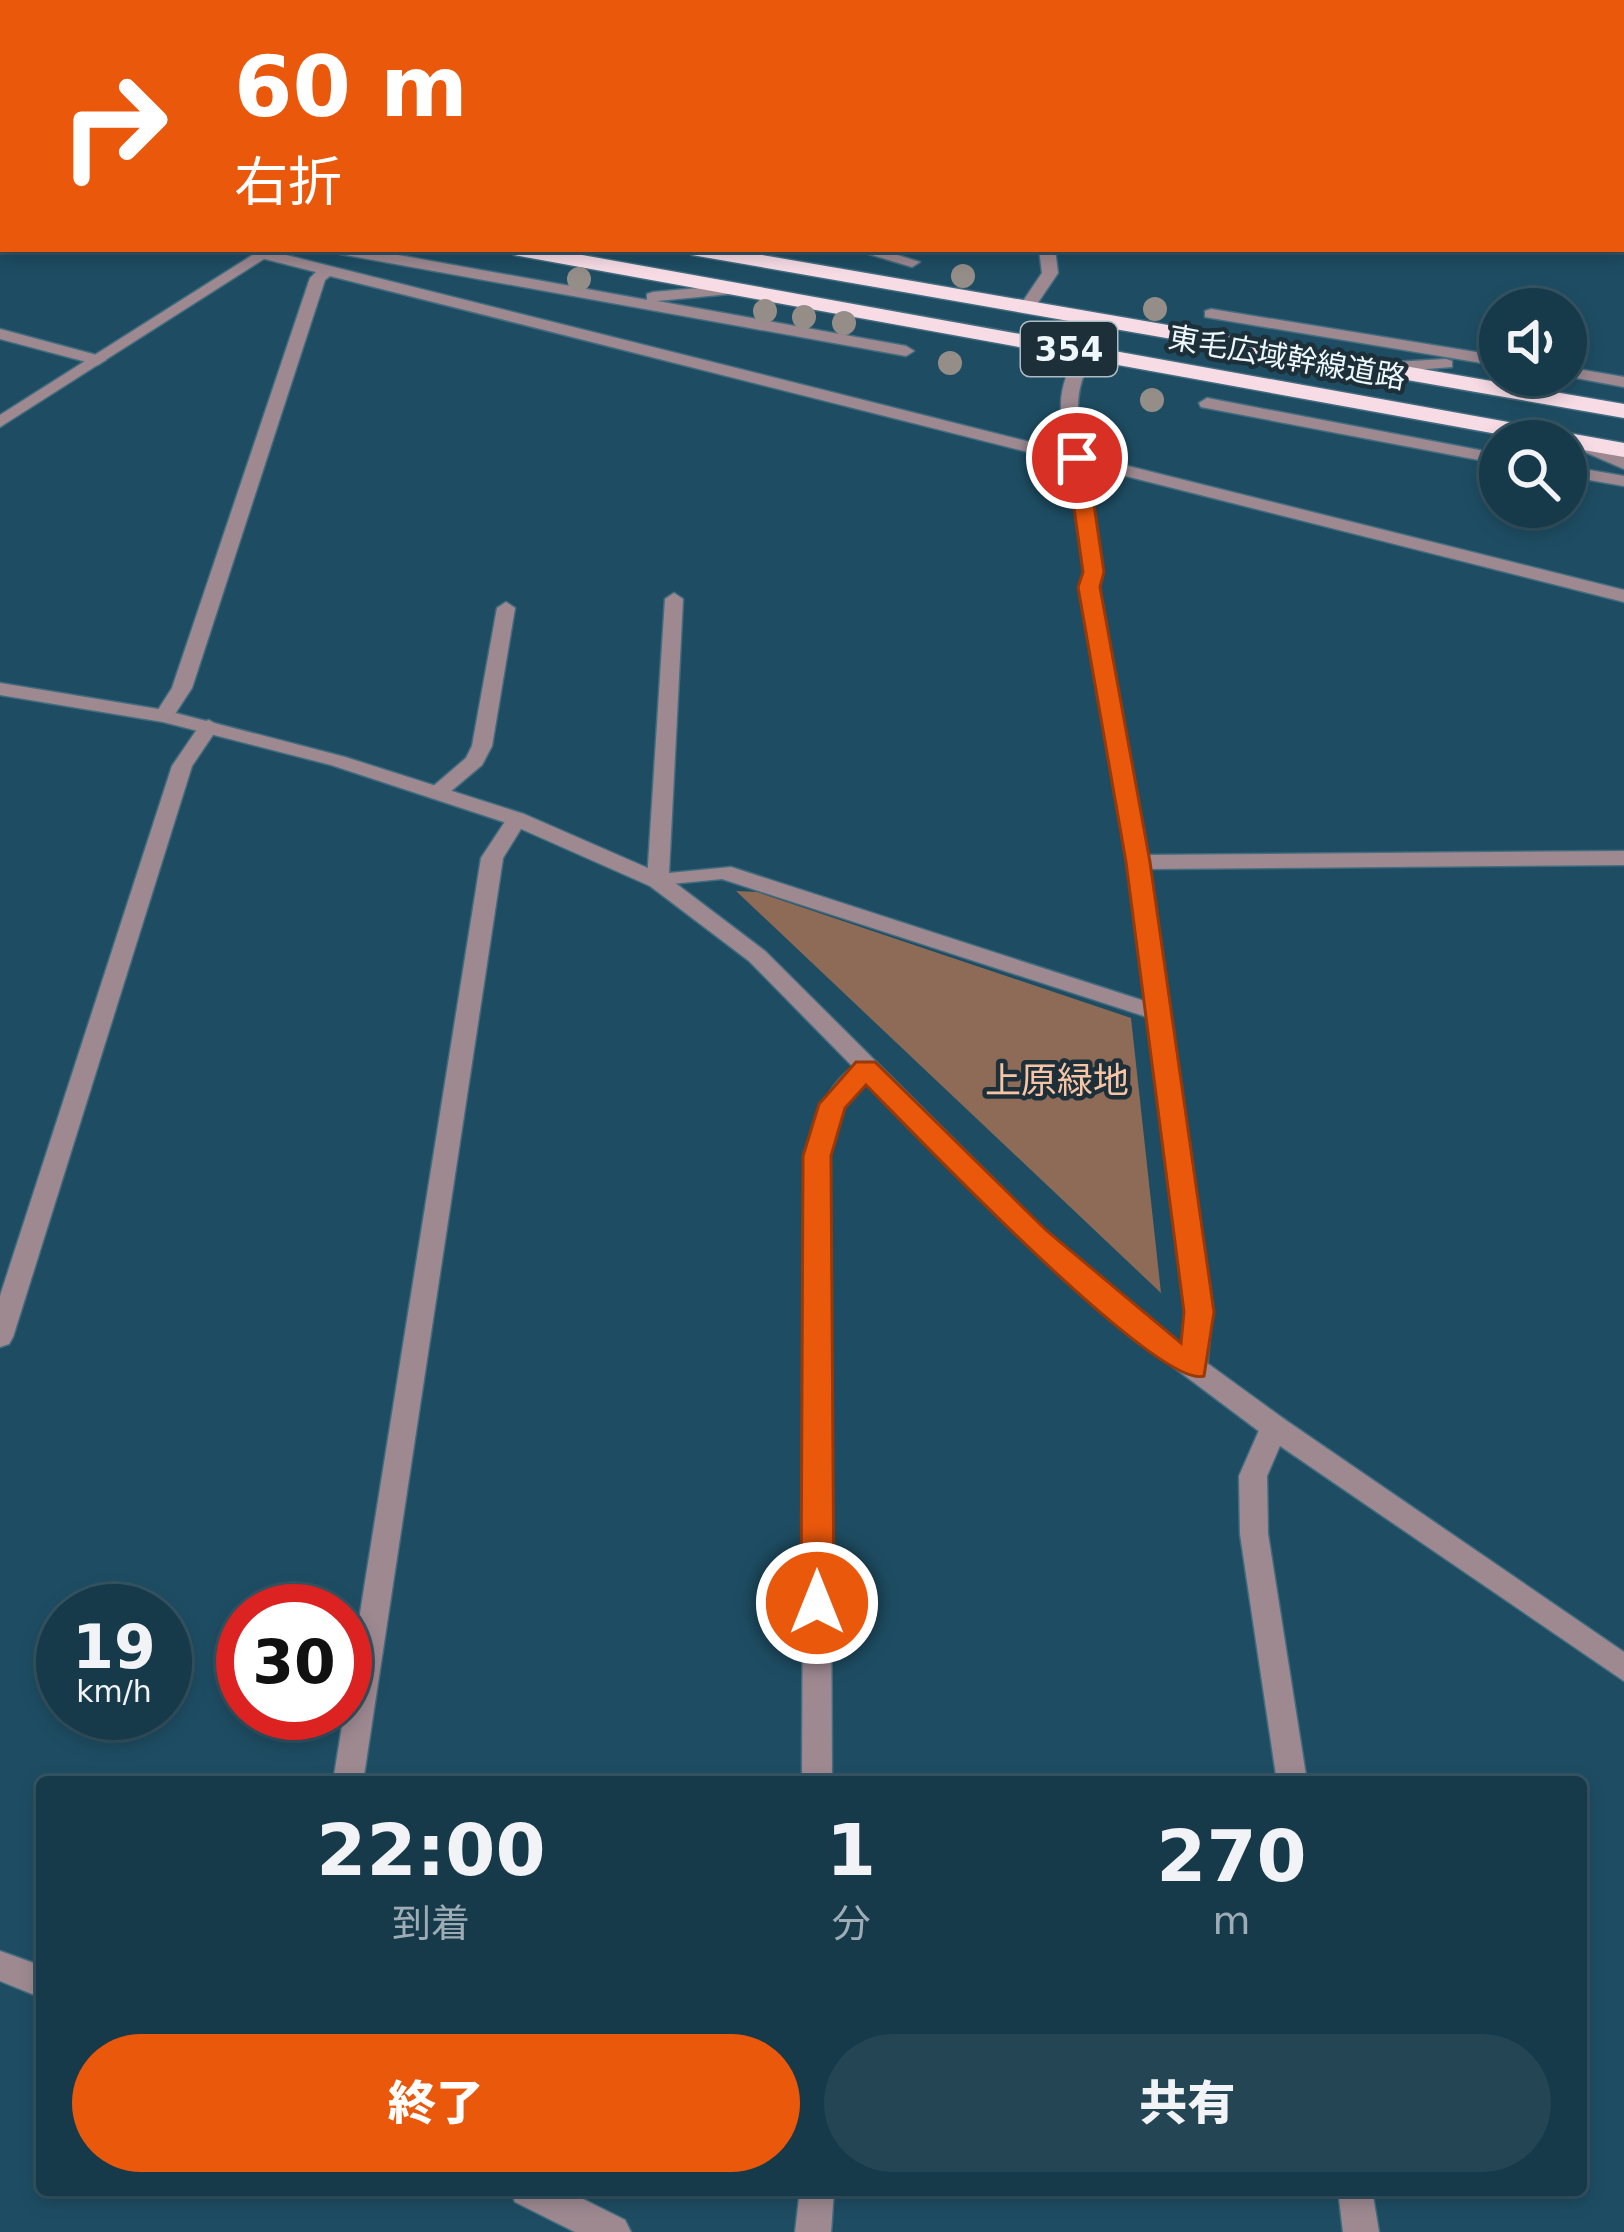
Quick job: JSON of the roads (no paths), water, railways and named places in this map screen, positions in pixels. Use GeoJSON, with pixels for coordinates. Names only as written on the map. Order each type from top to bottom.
{"type":"FeatureCollection","features":[{"type":"Feature","properties":{"kind":"highway","name":"東毛広域幹線道路"},"geometry":{"type":"LineString","coordinates":[[530,252],[1479,424]]}},
{"type":"Feature","properties":{"kind":"highway","name":"東毛広域幹線道路"},"geometry":{"type":"LineString","coordinates":[[709,252],[1624,411]]}},
{"type":"Feature","properties":{"kind":"highway","name":"東毛広域幹線道路"},"geometry":{"type":"LineString","coordinates":[[1587,444],[1624,450]]}},
{"type":"Feature","properties":{"kind":"street"},"geometry":{"type":"LineString","coordinates":[[0,422],[264,252]]}},
{"type":"Feature","properties":{"kind":"street"},"geometry":{"type":"LineString","coordinates":[[269,252],[327,271],[1624,596]]}},
{"type":"Feature","properties":{"kind":"street"},"geometry":{"type":"LineString","coordinates":[[357,252],[906,352]]}},
{"type":"Feature","properties":{"kind":"street"},"geometry":{"type":"LineString","coordinates":[[872,252],[912,262]]}},
{"type":"Feature","properties":{"kind":"street"},"geometry":{"type":"LineString","coordinates":[[1027,307],[1050,273],[1047,252]]}},
{"type":"Feature","properties":{"kind":"street"},"geometry":{"type":"LineString","coordinates":[[164,716],[182,688],[318,278],[327,271]]}},
{"type":"Feature","properties":{"kind":"street"},"geometry":{"type":"LineString","coordinates":[[621,300],[734,290]]}},
{"type":"Feature","properties":{"kind":"street"},"geometry":{"type":"LineString","coordinates":[[1211,314],[1479,359]]}},
{"type":"Feature","properties":{"kind":"street"},"geometry":{"type":"LineString","coordinates":[[0,334],[98,360]]}},
{"type":"Feature","properties":{"kind":"street"},"geometry":{"type":"LineString","coordinates":[[1086,352],[1070,380],[1067,402],[1094,572],[1089,587],[1138,862],[1199,1312],[1194,1368]]}},
{"type":"Feature","properties":{"kind":"street"},"geometry":{"type":"LineString","coordinates":[[1377,368],[1479,363]]}},
{"type":"Feature","properties":{"kind":"street"},"geometry":{"type":"LineString","coordinates":[[1587,376],[1624,382]]}},
{"type":"Feature","properties":{"kind":"street"},"geometry":{"type":"LineString","coordinates":[[1207,404],[1479,455]]}},
{"type":"Feature","properties":{"kind":"street"},"geometry":{"type":"LineString","coordinates":[[1587,447],[1624,464]]}},
{"type":"Feature","properties":{"kind":"street"},"geometry":{"type":"LineString","coordinates":[[1587,475],[1624,481]]}},
{"type":"Feature","properties":{"kind":"street"},"geometry":{"type":"LineString","coordinates":[[658,881],[674,598]]}},
{"type":"Feature","properties":{"kind":"street"},"geometry":{"type":"LineString","coordinates":[[437,793],[475,761],[482,746],[506,608]]}},
{"type":"Feature","properties":{"kind":"street"},"geometry":{"type":"LineString","coordinates":[[0,689],[209,726],[517,819],[658,881],[757,956],[1036,1238],[1125,1317],[1274,1427],[1624,1668]]}},
{"type":"Feature","properties":{"kind":"street"},"geometry":{"type":"LineString","coordinates":[[0,1337],[182,766],[209,726]]}},
{"type":"Feature","properties":{"kind":"street"},"geometry":{"type":"LineString","coordinates":[[349,1776],[492,858],[517,819]]}},
{"type":"Feature","properties":{"kind":"street"},"geometry":{"type":"LineString","coordinates":[[1138,862],[1624,858]]}},
{"type":"Feature","properties":{"kind":"street"},"geometry":{"type":"LineString","coordinates":[[658,881],[723,872],[1158,1013]]}},
{"type":"Feature","properties":{"kind":"street"},"geometry":{"type":"LineString","coordinates":[[817,1776],[817,1156],[832,1104],[866,1069]]}},
{"type":"Feature","properties":{"kind":"street"},"geometry":{"type":"LineString","coordinates":[[1274,1427],[1253,1476],[1254,1534],[1291,1776]]}},
{"type":"Feature","properties":{"kind":"street"},"geometry":{"type":"LineString","coordinates":[[0,1966],[36,1980]]}},
{"type":"Feature","properties":{"kind":"street"},"geometry":{"type":"LineString","coordinates":[[539,2196],[614,2232]]}},
{"type":"Feature","properties":{"kind":"street"},"geometry":{"type":"LineString","coordinates":[[813,2232],[816,2196]]}},
{"type":"Feature","properties":{"kind":"street"},"geometry":{"type":"LineString","coordinates":[[1355,2196],[1361,2232]]}},
{"type":"Feature","properties":{"kind":"park label","name":"上原緑地"},"geometry":{"type":"Point","coordinates":[1057,1080]}}]}
